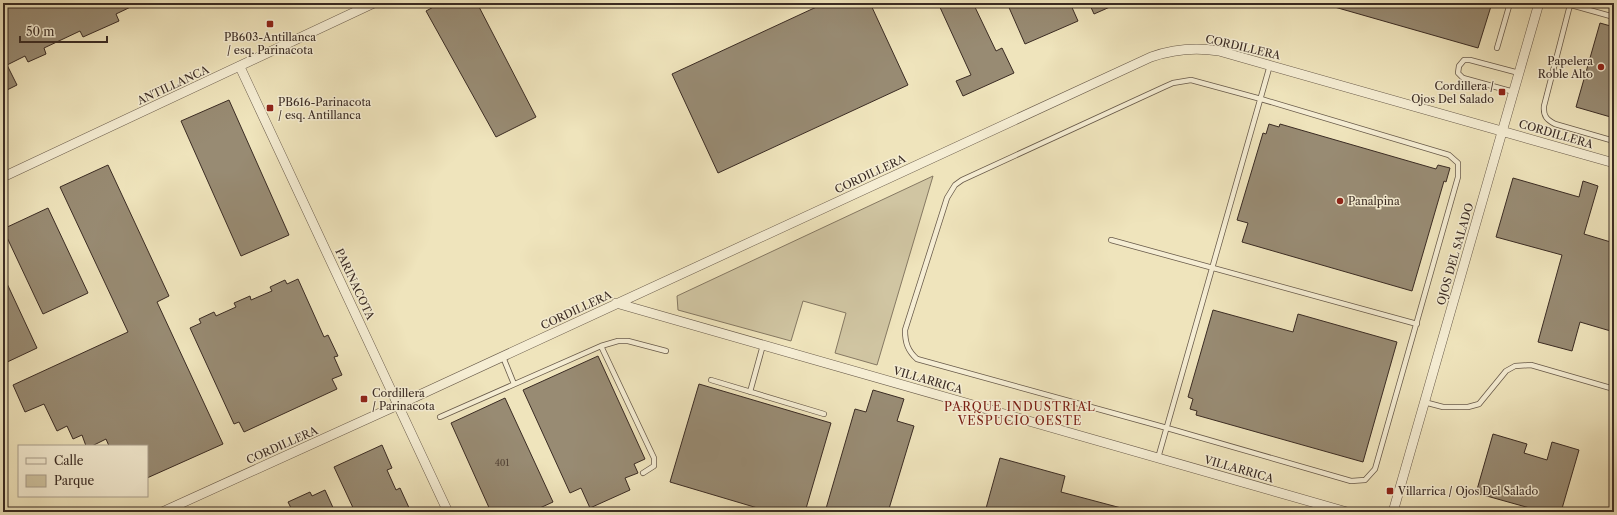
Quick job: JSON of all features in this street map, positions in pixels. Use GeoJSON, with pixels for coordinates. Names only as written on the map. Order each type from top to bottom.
{"type":"FeatureCollection","features":[{"type":"Feature","properties":{"kind":"street","name":"ANTILLANCA"},"geometry":{"type":"LineString","coordinates":[[3,177],[374,3]]}},
{"type":"Feature","properties":{"kind":"street","name":"OJOS DEL SALADO"},"geometry":{"type":"LineString","coordinates":[[1393,512],[1539,3]]}},
{"type":"Feature","properties":{"kind":"street","name":"CORDILLERA"},"geometry":{"type":"LineString","coordinates":[[162,512],[398,406],[1152,57],[1183,49],[1207,49],[1614,163]]}},
{"type":"Feature","properties":{"kind":"street","name":"PARINACOTA"},"geometry":{"type":"LineString","coordinates":[[240,67],[448,512]]}},
{"type":"Feature","properties":{"kind":"street","name":"VILLARRICA"},"geometry":{"type":"LineString","coordinates":[[616,304],[1348,512]]}},
{"type":"Feature","properties":{"kind":"lane"},"geometry":{"type":"LineString","coordinates":[[1498,48],[1510,3]]}},
{"type":"Feature","properties":{"kind":"lane"},"geometry":{"type":"LineString","coordinates":[[1564,3],[1614,17]]}},
{"type":"Feature","properties":{"kind":"lane"},"geometry":{"type":"LineString","coordinates":[[1570,5],[1543,114],[1549,121],[1555,124],[1614,141]]}},
{"type":"Feature","properties":{"kind":"lane"},"geometry":{"type":"LineString","coordinates":[[1514,92],[1463,78],[1458,73],[1459,66],[1464,60],[1470,60],[1519,73]]}},
{"type":"Feature","properties":{"kind":"lane"},"geometry":{"type":"LineString","coordinates":[[1158,458],[1270,66]]}},
{"type":"Feature","properties":{"kind":"lane"},"geometry":{"type":"LineString","coordinates":[[1191,80],[1261,99],[1449,155],[1458,163],[1458,177],[1417,324],[1376,469],[1365,480],[1351,480],[917,359],[908,348],[905,338],[905,330],[947,198],[953,188],[962,180],[1173,83],[1191,80]]}},
{"type":"Feature","properties":{"kind":"lane"},"geometry":{"type":"LineString","coordinates":[[1111,240],[1417,324]]}},
{"type":"Feature","properties":{"kind":"lane"},"geometry":{"type":"LineString","coordinates":[[440,417],[601,346],[618,341],[628,341],[666,351]]}},
{"type":"Feature","properties":{"kind":"lane"},"geometry":{"type":"LineString","coordinates":[[750,392],[763,345]]}},
{"type":"Feature","properties":{"kind":"lane"},"geometry":{"type":"LineString","coordinates":[[601,346],[654,458],[654,466],[643,473]]}},
{"type":"Feature","properties":{"kind":"lane"},"geometry":{"type":"LineString","coordinates":[[503,357],[514,384]]}},
{"type":"Feature","properties":{"kind":"lane"},"geometry":{"type":"LineString","coordinates":[[1424,402],[1443,407],[1468,407],[1479,404],[1506,371],[1515,366],[1523,365],[1531,365],[1614,389]]}},
{"type":"Feature","properties":{"kind":"lane"},"geometry":{"type":"LineString","coordinates":[[711,380],[824,414]]}},
{"type":"Feature","properties":{"kind":"green space"},"geometry":{"type":"Polygon","coordinates":[[[933,176],[877,365],[835,353],[846,313],[803,301],[791,341],[678,310],[677,296],[933,176]]]}},
{"type":"Feature","properties":{"kind":"building"},"geometry":{"type":"Polygon","coordinates":[[[3,3],[139,3],[116,14],[119,21],[83,37],[80,31],[44,48],[46,54],[28,62],[25,56],[7,65],[17,85],[3,92],[3,3]]]}},
{"type":"Feature","properties":{"kind":"building"},"geometry":{"type":"Polygon","coordinates":[[[441,3],[477,3],[536,117],[496,137],[426,11],[441,3]]]}},
{"type":"Feature","properties":{"kind":"building"},"geometry":{"type":"Polygon","coordinates":[[[825,3],[870,3],[908,85],[718,173],[672,74],[825,3]]]}},
{"type":"Feature","properties":{"kind":"building"},"geometry":{"type":"Polygon","coordinates":[[[938,3],[973,3],[996,51],[1002,48],[1014,73],[963,96],[956,81],[971,75],[938,3]]]}},
{"type":"Feature","properties":{"kind":"building"},"geometry":{"type":"Polygon","coordinates":[[[1007,3],[1070,3],[1078,21],[1025,44],[1007,3]]]}},
{"type":"Feature","properties":{"kind":"building"},"geometry":{"type":"Polygon","coordinates":[[[1089,3],[1119,3],[1094,14],[1089,3]]]}},
{"type":"Feature","properties":{"kind":"building"},"geometry":{"type":"Polygon","coordinates":[[[1332,3],[1492,3],[1478,48],[1331,6],[1332,3]]]}},
{"type":"Feature","properties":{"kind":"building","name":"Papelera Roble Alto"},"geometry":{"type":"Polygon","coordinates":[[[1600,23],[1614,27],[1614,118],[1576,107],[1600,23]]]}},
{"type":"Feature","properties":{"kind":"building"},"geometry":{"type":"Polygon","coordinates":[[[229,100],[289,235],[241,256],[181,121],[229,100]]]}},
{"type":"Feature","properties":{"kind":"building","name":"Panalpina"},"geometry":{"type":"Polygon","coordinates":[[[1269,124],[1279,127],[1280,124],[1436,169],[1438,165],[1450,168],[1446,182],[1444,181],[1412,291],[1242,242],[1248,223],[1237,220],[1263,133],[1266,134],[1269,124]]]}},
{"type":"Feature","properties":{"kind":"building"},"geometry":{"type":"Polygon","coordinates":[[[108,165],[169,296],[157,302],[223,444],[148,478],[148,445],[109,445],[106,439],[94,445],[86,445],[82,435],[73,439],[67,426],[57,431],[44,404],[25,412],[13,385],[128,332],[60,187],[108,165]]]}},
{"type":"Feature","properties":{"kind":"building"},"geometry":{"type":"Polygon","coordinates":[[[1513,178],[1579,197],[1583,181],[1598,186],[1584,234],[1614,243],[1614,332],[1580,322],[1572,351],[1538,342],[1562,255],[1496,237],[1513,178]]]}},
{"type":"Feature","properties":{"kind":"building"},"geometry":{"type":"Polygon","coordinates":[[[48,208],[88,293],[43,314],[3,229],[48,208]]]}},
{"type":"Feature","properties":{"kind":"building"},"geometry":{"type":"Polygon","coordinates":[[[3,275],[37,348],[3,364],[3,275]]]}},
{"type":"Feature","properties":{"kind":"building"},"geometry":{"type":"Polygon","coordinates":[[[298,279],[324,337],[328,335],[338,356],[334,357],[342,375],[332,379],[337,389],[244,432],[239,422],[234,424],[190,328],[201,323],[199,319],[214,312],[216,316],[236,307],[234,303],[250,296],[251,300],[272,291],[270,287],[285,280],[287,284],[298,279]]]}},
{"type":"Feature","properties":{"kind":"building"},"geometry":{"type":"Polygon","coordinates":[[[1213,310],[1293,332],[1298,314],[1397,342],[1363,462],[1196,415],[1197,411],[1190,409],[1193,399],[1188,397],[1213,310]]]}},
{"type":"Feature","properties":{"kind":"building"},"geometry":{"type":"Polygon","coordinates":[[[598,356],[645,459],[634,464],[638,473],[625,478],[630,490],[590,508],[581,488],[570,493],[523,390],[598,356]]]}},
{"type":"Feature","properties":{"kind":"building"},"geometry":{"type":"Polygon","coordinates":[[[699,384],[831,423],[805,512],[771,512],[670,482],[699,384]]]}},
{"type":"Feature","properties":{"kind":"building"},"geometry":{"type":"Polygon","coordinates":[[[873,390],[904,399],[897,421],[914,426],[888,512],[825,512],[855,409],[866,412],[873,390]]]}},
{"type":"Feature","properties":{"kind":"building"},"geometry":{"type":"Polygon","coordinates":[[[505,398],[553,502],[531,512],[491,512],[451,423],[505,398]]]}},
{"type":"Feature","properties":{"kind":"building"},"geometry":{"type":"Polygon","coordinates":[[[1493,434],[1527,444],[1524,453],[1547,460],[1552,442],[1579,450],[1561,512],[1544,512],[1476,493],[1493,434]]]}},
{"type":"Feature","properties":{"kind":"building"},"geometry":{"type":"Polygon","coordinates":[[[382,445],[392,468],[387,470],[396,490],[400,488],[411,512],[355,512],[334,467],[382,445]]]}},
{"type":"Feature","properties":{"kind":"building"},"geometry":{"type":"Polygon","coordinates":[[[1000,458],[1065,476],[1061,492],[1125,509],[1125,512],[985,512],[1000,458]]]}},
{"type":"Feature","properties":{"kind":"building"},"geometry":{"type":"Polygon","coordinates":[[[325,490],[335,512],[293,512],[288,502],[310,492],[312,496],[325,490]]]}},
{"type":"Feature","properties":{"kind":"place","name":"PB603-Antillanca / esq. Parinacota"},"geometry":{"type":"Point","coordinates":[270,24]}},
{"type":"Feature","properties":{"kind":"place","name":"Papelera Roble Alto"},"geometry":{"type":"Point","coordinates":[1601,67]}},
{"type":"Feature","properties":{"kind":"place","name":"Cordillera / Ojos Del Salado"},"geometry":{"type":"Point","coordinates":[1502,92]}},
{"type":"Feature","properties":{"kind":"place","name":"PB616-Parinacota / esq. Antillanca"},"geometry":{"type":"Point","coordinates":[270,108]}},
{"type":"Feature","properties":{"kind":"place","name":"Panalpina"},"geometry":{"type":"Point","coordinates":[1340,201]}},
{"type":"Feature","properties":{"kind":"place","name":"Cordillera / Parinacota"},"geometry":{"type":"Point","coordinates":[364,399]}},
{"type":"Feature","properties":{"kind":"place","name":"Villarrica / Ojos Del Salado"},"geometry":{"type":"Point","coordinates":[1390,491]}},
{"type":"Feature","properties":{"kind":"district","name":"PARQUE INDUSTRIAL VESPUCIO OESTE"},"geometry":{"type":"Point","coordinates":[1020,413]}}]}
